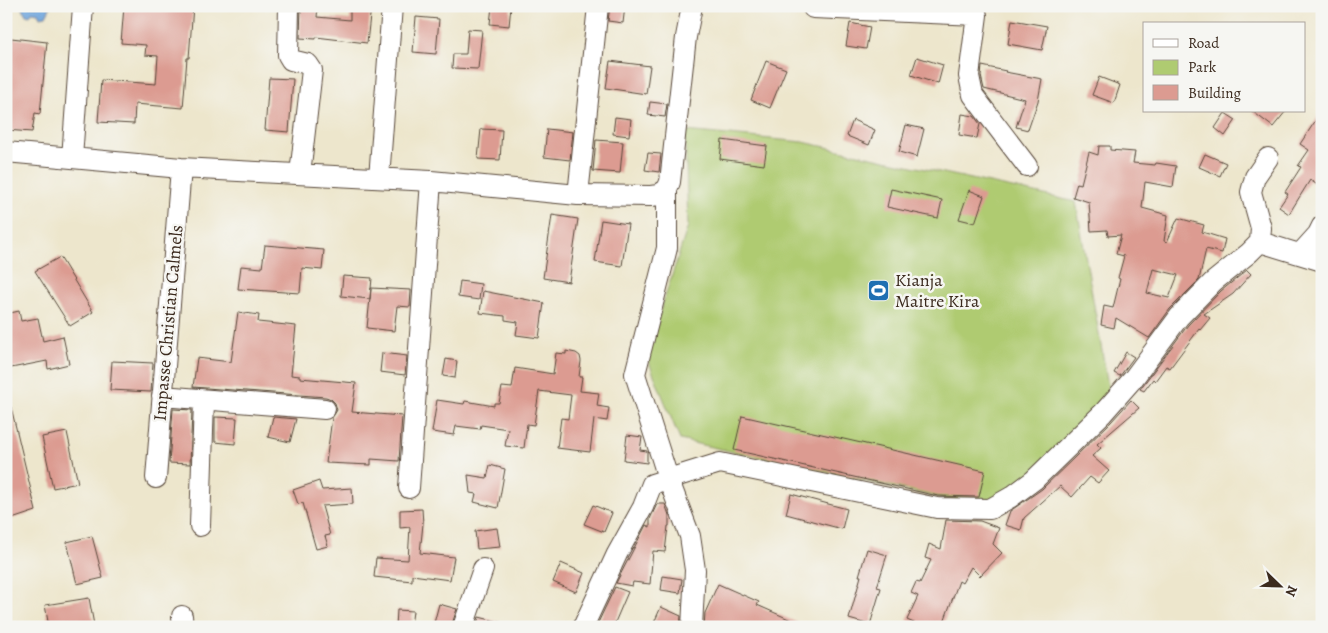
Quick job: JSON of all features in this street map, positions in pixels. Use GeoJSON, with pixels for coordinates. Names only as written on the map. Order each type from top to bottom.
{"type":"FeatureCollection","features":[{"type":"Feature","properties":{"kind":"street"},"geometry":{"type":"LineString","coordinates":[[72,158],[83,6]]}},
{"type":"Feature","properties":{"kind":"street"},"geometry":{"type":"LineString","coordinates":[[289,6],[288,55],[291,60],[308,64],[312,70],[300,174]]}},
{"type":"Feature","properties":{"kind":"street"},"geometry":{"type":"LineString","coordinates":[[380,178],[392,6]]}},
{"type":"Feature","properties":{"kind":"street"},"geometry":{"type":"LineString","coordinates":[[578,195],[598,6]]}},
{"type":"Feature","properties":{"kind":"street"},"geometry":{"type":"LineString","coordinates":[[692,6],[686,37],[670,182],[667,189],[667,248],[635,374],[668,478],[690,536],[695,570],[692,627]]}},
{"type":"Feature","properties":{"kind":"street"},"geometry":{"type":"LineString","coordinates":[[813,6],[813,8],[977,15],[969,76],[972,95],[1027,166]]}},
{"type":"Feature","properties":{"kind":"street"},"geometry":{"type":"LineString","coordinates":[[6,152],[181,168],[430,181],[578,195],[651,196],[658,195],[667,189]]}},
{"type":"Feature","properties":{"kind":"street"},"geometry":{"type":"LineString","coordinates":[[583,627],[616,554],[643,506],[652,484],[720,462],[938,508],[990,509],[1011,497],[1034,480],[1103,413],[1133,379],[1179,317],[1213,282],[1260,242],[1261,228],[1251,192],[1256,177],[1268,158]]}},
{"type":"Feature","properties":{"kind":"street","name":"Impasse Christian Calmels"},"geometry":{"type":"LineString","coordinates":[[156,478],[181,168]]}},
{"type":"Feature","properties":{"kind":"street"},"geometry":{"type":"LineString","coordinates":[[410,488],[430,181]]}},
{"type":"Feature","properties":{"kind":"street"},"geometry":{"type":"LineString","coordinates":[[1300,254],[1318,234],[1322,226]]}},
{"type":"Feature","properties":{"kind":"street"},"geometry":{"type":"LineString","coordinates":[[1260,242],[1322,261]]}},
{"type":"Feature","properties":{"kind":"street"},"geometry":{"type":"LineString","coordinates":[[162,396],[325,409]]}},
{"type":"Feature","properties":{"kind":"street"},"geometry":{"type":"LineString","coordinates":[[200,526],[204,400]]}},
{"type":"Feature","properties":{"kind":"street"},"geometry":{"type":"LineString","coordinates":[[463,627],[483,569]]}},
{"type":"Feature","properties":{"kind":"green space","name":"Kianja Maitre Kira"},"geometry":{"type":"Polygon","coordinates":[[[685,131],[803,142],[1076,202],[1110,397],[1009,495],[976,506],[680,440],[646,355],[688,226],[685,131]]]}},
{"type":"Feature","properties":{"kind":"water"},"geometry":{"type":"Polygon","coordinates":[[[21,6],[51,6],[46,16],[40,17],[38,13],[32,12],[30,16],[26,15],[21,6]]]}},
{"type":"Feature","properties":{"kind":"building"},"geometry":{"type":"Polygon","coordinates":[[[124,6],[193,6],[183,108],[135,104],[134,124],[98,122],[101,80],[156,84],[158,56],[145,55],[146,45],[121,43],[124,6]]]}},
{"type":"Feature","properties":{"kind":"building"},"geometry":{"type":"Polygon","coordinates":[[[301,6],[318,6],[317,17],[350,20],[350,6],[371,6],[367,43],[316,37],[316,39],[300,38],[301,6]]]}},
{"type":"Feature","properties":{"kind":"building"},"geometry":{"type":"Polygon","coordinates":[[[492,6],[511,6],[509,26],[490,24],[492,6]]]}},
{"type":"Feature","properties":{"kind":"building"},"geometry":{"type":"Polygon","coordinates":[[[610,6],[625,6],[623,23],[608,21],[610,6]]]}},
{"type":"Feature","properties":{"kind":"building"},"geometry":{"type":"Polygon","coordinates":[[[416,17],[439,19],[436,54],[413,52],[416,17]]]}},
{"type":"Feature","properties":{"kind":"building"},"geometry":{"type":"Polygon","coordinates":[[[1012,20],[1047,26],[1042,50],[1008,44],[1012,20]]]}},
{"type":"Feature","properties":{"kind":"building"},"geometry":{"type":"Polygon","coordinates":[[[850,23],[870,27],[866,49],[846,46],[850,23]]]}},
{"type":"Feature","properties":{"kind":"building"},"geometry":{"type":"Polygon","coordinates":[[[468,29],[482,30],[478,69],[452,68],[453,54],[466,54],[468,29]]]}},
{"type":"Feature","properties":{"kind":"building"},"geometry":{"type":"Polygon","coordinates":[[[11,38],[47,42],[40,114],[35,113],[32,132],[6,130],[6,87],[11,38]]]}},
{"type":"Feature","properties":{"kind":"building"},"geometry":{"type":"Polygon","coordinates":[[[917,57],[943,65],[938,84],[911,75],[917,57]]]}},
{"type":"Feature","properties":{"kind":"building"},"geometry":{"type":"Polygon","coordinates":[[[610,61],[650,66],[646,94],[606,88],[610,61]]]}},
{"type":"Feature","properties":{"kind":"building"},"geometry":{"type":"Polygon","coordinates":[[[766,61],[786,69],[770,108],[751,100],[766,61]]]}},
{"type":"Feature","properties":{"kind":"building"},"geometry":{"type":"Polygon","coordinates":[[[982,66],[1042,79],[1038,101],[1028,130],[1016,127],[1025,99],[984,89],[981,76],[982,66]]]}},
{"type":"Feature","properties":{"kind":"building"},"geometry":{"type":"Polygon","coordinates":[[[1099,77],[1120,85],[1114,103],[1092,95],[1099,77]]]}},
{"type":"Feature","properties":{"kind":"building"},"geometry":{"type":"Polygon","coordinates":[[[269,78],[293,79],[289,132],[265,130],[269,78]]]}},
{"type":"Feature","properties":{"kind":"building"},"geometry":{"type":"Polygon","coordinates":[[[650,102],[667,104],[665,117],[648,115],[650,102]]]}},
{"type":"Feature","properties":{"kind":"building"},"geometry":{"type":"Polygon","coordinates":[[[1322,111],[1322,188],[1310,180],[1289,214],[1279,207],[1288,194],[1285,192],[1301,167],[1298,166],[1309,150],[1300,144],[1322,111]]]}},
{"type":"Feature","properties":{"kind":"building"},"geometry":{"type":"Polygon","coordinates":[[[1253,112],[1285,112],[1273,127],[1253,112]]]}},
{"type":"Feature","properties":{"kind":"building"},"geometry":{"type":"Polygon","coordinates":[[[1225,113],[1236,120],[1225,136],[1215,128],[1225,113]]]}},
{"type":"Feature","properties":{"kind":"building"},"geometry":{"type":"Polygon","coordinates":[[[962,114],[974,116],[980,124],[977,138],[959,135],[962,114]]]}},
{"type":"Feature","properties":{"kind":"building"},"geometry":{"type":"Polygon","coordinates":[[[615,117],[631,119],[629,136],[613,134],[615,117]]]}},
{"type":"Feature","properties":{"kind":"building"},"geometry":{"type":"Polygon","coordinates":[[[853,120],[875,130],[869,145],[847,136],[853,120]]]}},
{"type":"Feature","properties":{"kind":"building"},"geometry":{"type":"Polygon","coordinates":[[[906,125],[924,129],[917,157],[899,152],[906,125]]]}},
{"type":"Feature","properties":{"kind":"building"},"geometry":{"type":"Polygon","coordinates":[[[481,129],[502,130],[500,160],[478,159],[481,129]]]}},
{"type":"Feature","properties":{"kind":"building"},"geometry":{"type":"Polygon","coordinates":[[[547,129],[573,132],[570,160],[544,157],[547,129]]]}},
{"type":"Feature","properties":{"kind":"building"},"geometry":{"type":"Polygon","coordinates":[[[596,140],[623,142],[620,173],[593,171],[596,140]]]}},
{"type":"Feature","properties":{"kind":"building"},"geometry":{"type":"Polygon","coordinates":[[[722,140],[767,146],[764,165],[720,159],[722,140]]]}},
{"type":"Feature","properties":{"kind":"building"},"geometry":{"type":"Polygon","coordinates":[[[1099,146],[1110,146],[1110,150],[1135,152],[1133,163],[1155,165],[1156,163],[1176,166],[1173,187],[1145,182],[1142,208],[1168,215],[1164,241],[1167,242],[1178,218],[1204,225],[1202,232],[1225,239],[1222,253],[1206,249],[1199,280],[1170,309],[1149,338],[1116,318],[1114,328],[1101,325],[1104,306],[1113,308],[1120,279],[1118,278],[1124,256],[1116,254],[1121,235],[1108,236],[1107,230],[1091,231],[1089,202],[1073,197],[1077,183],[1081,184],[1089,152],[1098,155],[1099,146]],[[1153,269],[1147,293],[1169,298],[1178,275],[1153,269]]]}},
{"type":"Feature","properties":{"kind":"building"},"geometry":{"type":"Polygon","coordinates":[[[648,153],[661,154],[659,172],[645,170],[648,153]]]}},
{"type":"Feature","properties":{"kind":"building"},"geometry":{"type":"Polygon","coordinates":[[[1205,154],[1226,163],[1220,176],[1199,167],[1205,154]]]}},
{"type":"Feature","properties":{"kind":"building"},"geometry":{"type":"Polygon","coordinates":[[[891,189],[942,200],[938,218],[887,207],[891,189]]]}},
{"type":"Feature","properties":{"kind":"building"},"geometry":{"type":"Polygon","coordinates":[[[969,190],[984,196],[975,223],[959,219],[969,190]]]}},
{"type":"Feature","properties":{"kind":"building"},"geometry":{"type":"Polygon","coordinates":[[[552,215],[578,219],[569,282],[543,278],[552,215]]]}},
{"type":"Feature","properties":{"kind":"building"},"geometry":{"type":"Polygon","coordinates":[[[601,220],[628,224],[622,266],[595,262],[601,220]]]}},
{"type":"Feature","properties":{"kind":"building"},"geometry":{"type":"Polygon","coordinates":[[[265,245],[324,250],[322,270],[302,268],[300,293],[238,289],[241,266],[262,268],[265,245]]]}},
{"type":"Feature","properties":{"kind":"building"},"geometry":{"type":"Polygon","coordinates":[[[60,257],[93,312],[70,326],[35,271],[60,257]]]}},
{"type":"Feature","properties":{"kind":"building"},"geometry":{"type":"Polygon","coordinates":[[[1247,270],[1251,274],[1233,294],[1204,314],[1210,318],[1199,329],[1170,368],[1166,366],[1155,381],[1153,379],[1144,391],[1140,389],[1188,325],[1221,291],[1247,270]]]}},
{"type":"Feature","properties":{"kind":"building"},"geometry":{"type":"Polygon","coordinates":[[[343,276],[372,278],[370,299],[341,296],[343,276]]]}},
{"type":"Feature","properties":{"kind":"building"},"geometry":{"type":"Polygon","coordinates":[[[460,281],[481,284],[479,300],[458,297],[460,281]]]}},
{"type":"Feature","properties":{"kind":"building"},"geometry":{"type":"Polygon","coordinates":[[[371,288],[411,290],[410,307],[397,306],[394,331],[367,328],[371,288]]]}},
{"type":"Feature","properties":{"kind":"building"},"geometry":{"type":"Polygon","coordinates":[[[483,291],[544,303],[539,338],[516,335],[518,322],[505,320],[505,316],[480,313],[483,291]]]}},
{"type":"Feature","properties":{"kind":"building"},"geometry":{"type":"Polygon","coordinates":[[[19,311],[21,321],[38,318],[43,341],[63,336],[69,364],[48,369],[47,361],[6,369],[6,345],[9,345],[6,332],[6,314],[19,311]]]}},
{"type":"Feature","properties":{"kind":"building"},"geometry":{"type":"Polygon","coordinates":[[[238,312],[259,315],[258,322],[296,326],[291,375],[300,376],[300,378],[356,383],[352,412],[402,416],[399,461],[371,459],[371,465],[326,463],[332,418],[337,410],[335,403],[326,397],[193,387],[197,358],[231,362],[238,312]]]}},
{"type":"Feature","properties":{"kind":"building"},"geometry":{"type":"Polygon","coordinates":[[[566,351],[580,356],[579,377],[582,377],[580,391],[599,393],[597,406],[609,408],[607,421],[594,419],[590,452],[557,448],[561,418],[568,419],[571,395],[539,391],[534,425],[527,424],[524,448],[505,446],[508,429],[481,425],[480,429],[456,426],[454,435],[432,432],[437,400],[464,404],[465,401],[494,406],[494,403],[499,403],[502,387],[512,388],[515,368],[553,374],[556,353],[566,354],[566,351]]]}},
{"type":"Feature","properties":{"kind":"building"},"geometry":{"type":"Polygon","coordinates":[[[1126,352],[1134,357],[1120,376],[1114,373],[1126,352]]]}},
{"type":"Feature","properties":{"kind":"building"},"geometry":{"type":"Polygon","coordinates":[[[382,353],[407,356],[405,375],[380,372],[382,353]]]}},
{"type":"Feature","properties":{"kind":"building"},"geometry":{"type":"Polygon","coordinates":[[[446,359],[457,361],[455,378],[443,376],[446,359]]]}},
{"type":"Feature","properties":{"kind":"building"},"geometry":{"type":"Polygon","coordinates":[[[112,361],[153,363],[151,392],[110,390],[112,361]]]}},
{"type":"Feature","properties":{"kind":"building"},"geometry":{"type":"Polygon","coordinates":[[[1131,400],[1139,408],[1097,444],[1101,448],[1092,456],[1109,471],[1098,483],[1090,477],[1072,497],[1060,486],[1024,518],[1021,530],[1005,525],[1010,511],[1042,489],[1131,400]]]}},
{"type":"Feature","properties":{"kind":"building"},"geometry":{"type":"Polygon","coordinates":[[[6,407],[11,407],[36,511],[6,521],[6,407]]]}},
{"type":"Feature","properties":{"kind":"building"},"geometry":{"type":"Polygon","coordinates":[[[173,409],[192,410],[190,464],[169,463],[173,409]]]}},
{"type":"Feature","properties":{"kind":"building"},"geometry":{"type":"Polygon","coordinates":[[[742,416],[985,471],[979,497],[938,496],[734,450],[742,416]]]}},
{"type":"Feature","properties":{"kind":"building"},"geometry":{"type":"Polygon","coordinates":[[[215,417],[237,418],[235,444],[215,442],[215,417]]]}},
{"type":"Feature","properties":{"kind":"building"},"geometry":{"type":"Polygon","coordinates":[[[273,417],[296,419],[290,442],[268,437],[273,417]]]}},
{"type":"Feature","properties":{"kind":"building"},"geometry":{"type":"Polygon","coordinates":[[[67,432],[78,483],[53,488],[42,437],[67,432]]]}},
{"type":"Feature","properties":{"kind":"building"},"geometry":{"type":"Polygon","coordinates":[[[627,435],[642,437],[640,450],[647,451],[647,463],[624,460],[627,435]]]}},
{"type":"Feature","properties":{"kind":"building"},"geometry":{"type":"Polygon","coordinates":[[[490,465],[505,469],[498,508],[474,502],[476,494],[470,493],[468,475],[487,478],[490,465]]]}},
{"type":"Feature","properties":{"kind":"building"},"geometry":{"type":"Polygon","coordinates":[[[319,481],[322,490],[352,488],[353,504],[322,506],[330,535],[325,536],[328,546],[316,549],[303,503],[298,504],[293,490],[319,481]]]}},
{"type":"Feature","properties":{"kind":"building"},"geometry":{"type":"Polygon","coordinates":[[[791,494],[847,509],[842,529],[786,514],[791,494]]]}},
{"type":"Feature","properties":{"kind":"building"},"geometry":{"type":"Polygon","coordinates":[[[657,504],[665,504],[669,515],[669,526],[665,552],[653,551],[650,584],[633,582],[632,586],[616,583],[646,525],[650,527],[650,519],[657,504]]]}},
{"type":"Feature","properties":{"kind":"building"},"geometry":{"type":"Polygon","coordinates":[[[593,505],[612,513],[604,532],[584,524],[593,505]]]}},
{"type":"Feature","properties":{"kind":"building"},"geometry":{"type":"Polygon","coordinates":[[[422,509],[423,524],[420,553],[454,557],[450,580],[412,575],[412,581],[374,577],[376,558],[408,560],[410,527],[400,528],[400,510],[422,509]]]}},
{"type":"Feature","properties":{"kind":"building"},"geometry":{"type":"Polygon","coordinates":[[[946,520],[980,521],[999,528],[993,544],[1002,553],[980,576],[971,567],[962,583],[959,581],[942,627],[923,627],[907,620],[918,596],[911,593],[916,582],[920,583],[931,560],[925,558],[929,544],[941,549],[946,520]]]}},
{"type":"Feature","properties":{"kind":"building"},"geometry":{"type":"Polygon","coordinates":[[[497,528],[500,547],[477,549],[475,531],[497,528]]]}},
{"type":"Feature","properties":{"kind":"building"},"geometry":{"type":"Polygon","coordinates":[[[92,536],[103,578],[77,584],[67,542],[92,536]]]}},
{"type":"Feature","properties":{"kind":"building"},"geometry":{"type":"Polygon","coordinates":[[[867,549],[887,555],[877,587],[881,588],[870,625],[849,619],[867,549]]]}},
{"type":"Feature","properties":{"kind":"building"},"geometry":{"type":"Polygon","coordinates":[[[561,563],[584,573],[576,592],[553,582],[561,563]]]}},
{"type":"Feature","properties":{"kind":"building"},"geometry":{"type":"Polygon","coordinates":[[[663,576],[682,579],[680,593],[661,590],[663,576]]]}},
{"type":"Feature","properties":{"kind":"building"},"geometry":{"type":"Polygon","coordinates":[[[718,584],[759,602],[757,605],[807,627],[704,627],[705,613],[718,584]]]}},
{"type":"Feature","properties":{"kind":"building"},"geometry":{"type":"Polygon","coordinates":[[[615,587],[628,592],[613,627],[596,627],[615,587]]]}},
{"type":"Feature","properties":{"kind":"building"},"geometry":{"type":"Polygon","coordinates":[[[89,598],[94,625],[49,627],[45,605],[89,598]]]}},
{"type":"Feature","properties":{"kind":"building"},"geometry":{"type":"Polygon","coordinates":[[[439,604],[457,609],[451,627],[433,627],[439,604]]]}},
{"type":"Feature","properties":{"kind":"building"},"geometry":{"type":"Polygon","coordinates":[[[661,607],[681,616],[680,627],[652,627],[661,607]]]}},
{"type":"Feature","properties":{"kind":"building"},"geometry":{"type":"Polygon","coordinates":[[[397,610],[413,611],[411,627],[396,627],[397,610]]]}},
{"type":"Feature","properties":{"kind":"building"},"geometry":{"type":"Polygon","coordinates":[[[479,617],[503,623],[502,627],[476,627],[479,617]]]}},
{"type":"Feature","properties":{"kind":"place","name":"Kianja Maitre Kira"},"geometry":{"type":"Point","coordinates":[879,290]}}]}
